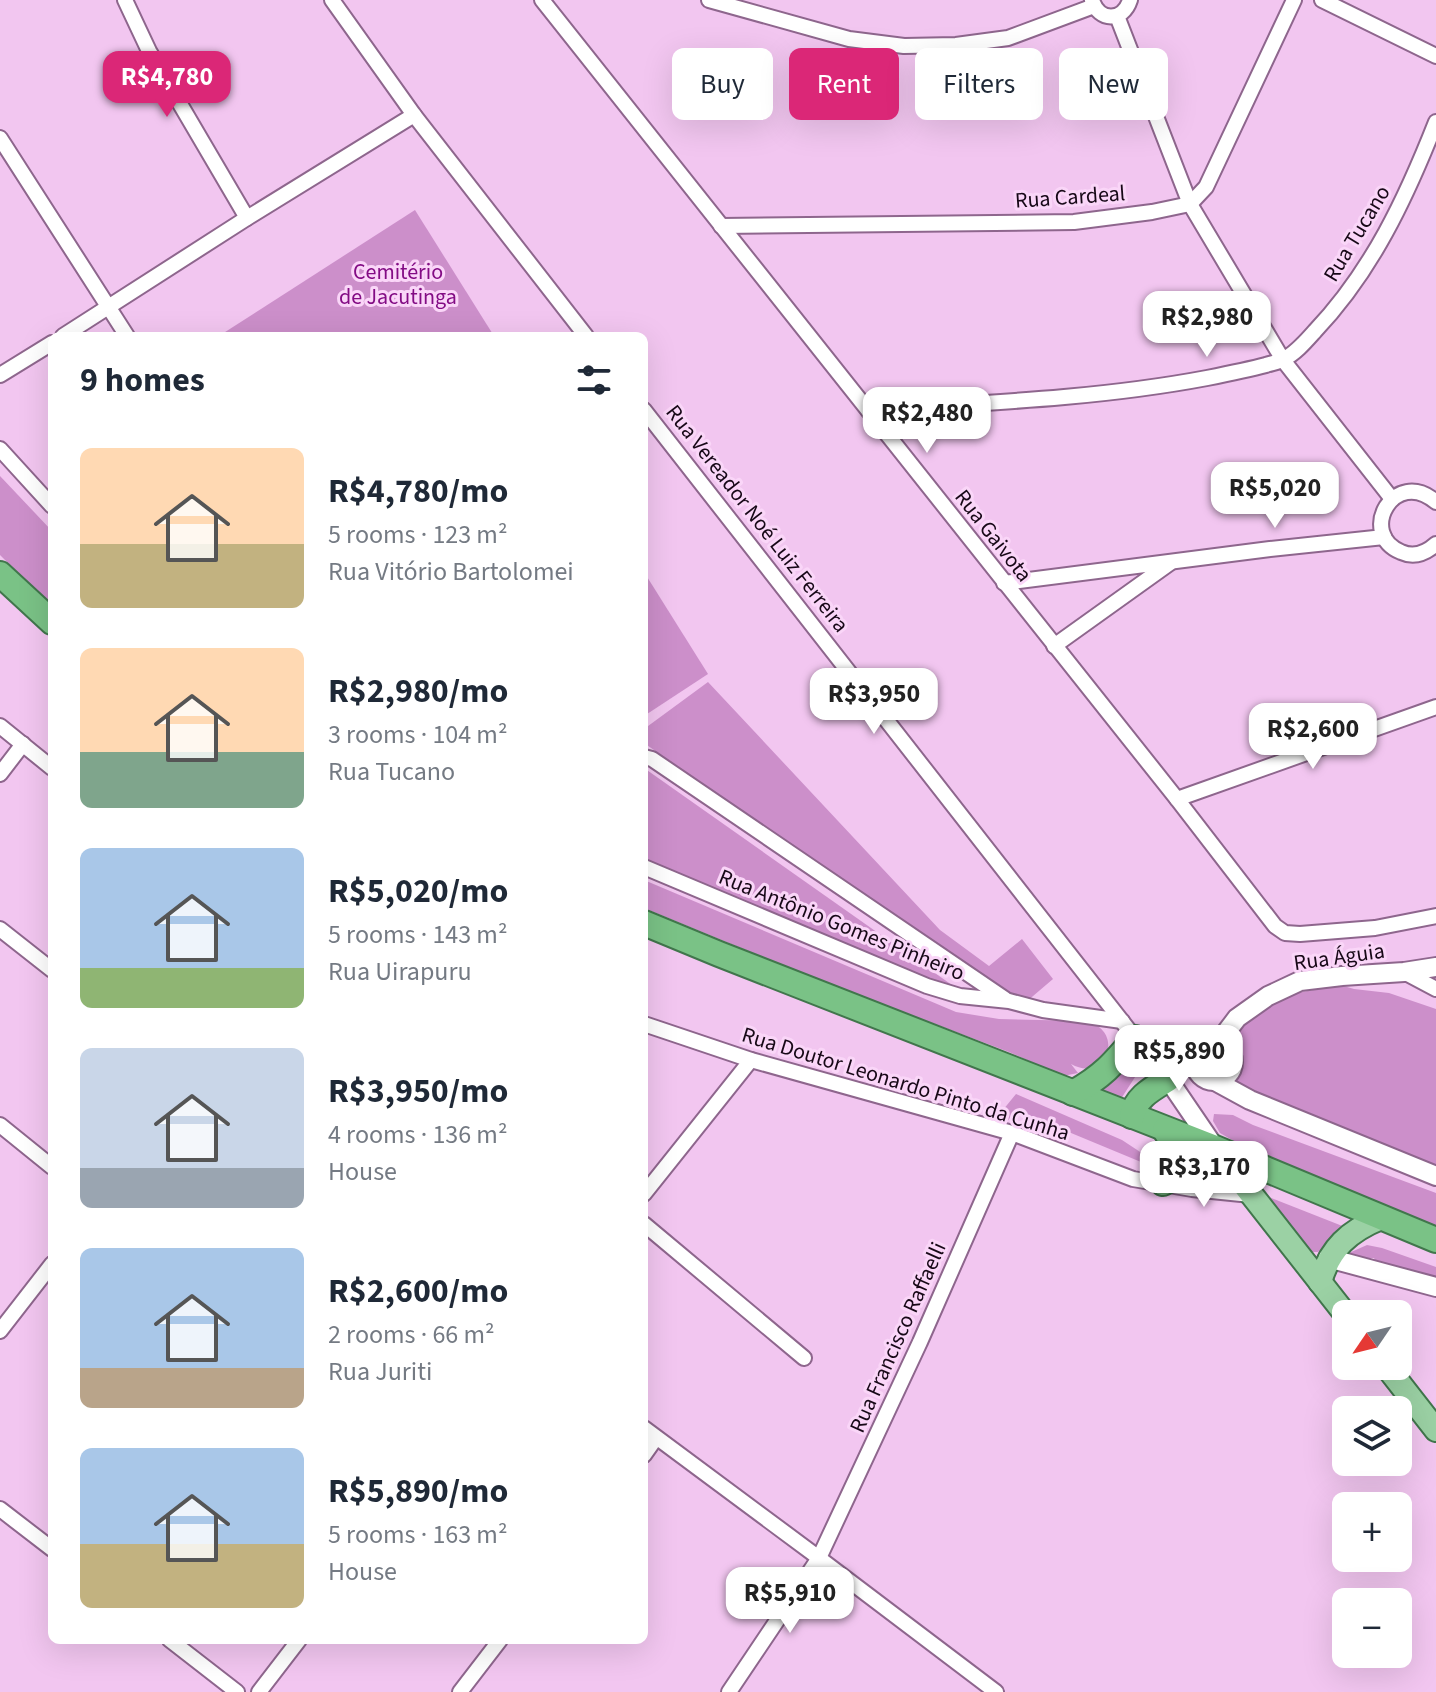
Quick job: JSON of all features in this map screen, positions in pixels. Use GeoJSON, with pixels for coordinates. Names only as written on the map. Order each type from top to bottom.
{"type":"FeatureCollection","features":[{"type":"Feature","properties":{"kind":"highway"},"geometry":{"type":"LineString","coordinates":[[0,574],[48,618]]}},
{"type":"Feature","properties":{"kind":"highway"},"geometry":{"type":"LineString","coordinates":[[648,925],[1215,1148],[1436,1240]]}},
{"type":"Feature","properties":{"kind":"highway"},"geometry":{"type":"LineString","coordinates":[[1073,1093],[1104,1073],[1128,1029]]}},
{"type":"Feature","properties":{"kind":"highway"},"geometry":{"type":"LineString","coordinates":[[1132,1116],[1140,1098],[1168,1079]]}},
{"type":"Feature","properties":{"kind":"highway"},"geometry":{"type":"LineString","coordinates":[[1163,1183],[1174,1177],[1179,1163],[1175,1147],[1165,1130]]}},
{"type":"Feature","properties":{"kind":"main road"},"geometry":{"type":"LineString","coordinates":[[1215,1148],[1334,1300]]}},
{"type":"Feature","properties":{"kind":"main road"},"geometry":{"type":"LineString","coordinates":[[1320,1282],[1328,1258],[1339,1244],[1356,1230],[1381,1218]]}},
{"type":"Feature","properties":{"kind":"main road"},"geometry":{"type":"LineString","coordinates":[[1397,1380],[1436,1430]]}},
{"type":"Feature","properties":{"kind":"street"},"geometry":{"type":"LineString","coordinates":[[125,0],[149,51],[247,218]]}},
{"type":"Feature","properties":{"kind":"street"},"geometry":{"type":"LineString","coordinates":[[332,0],[414,115],[583,332]]}},
{"type":"Feature","properties":{"kind":"street","name":"Rua Gaivota"},"geometry":{"type":"LineString","coordinates":[[542,0],[1275,926],[1285,933],[1300,934],[1375,928],[1436,916]]}},
{"type":"Feature","properties":{"kind":"street"},"geometry":{"type":"LineString","coordinates":[[709,0],[849,39],[904,46],[956,45],[1008,38],[1093,3],[1103,15],[1117,16],[1127,8],[1130,0]]}},
{"type":"Feature","properties":{"kind":"street"},"geometry":{"type":"LineString","coordinates":[[1190,204],[1206,187],[1294,0]]}},
{"type":"Feature","properties":{"kind":"street"},"geometry":{"type":"LineString","coordinates":[[1322,0],[1436,56]]}},
{"type":"Feature","properties":{"kind":"street"},"geometry":{"type":"LineString","coordinates":[[1117,16],[1190,204],[1283,360],[1392,499]]}},
{"type":"Feature","properties":{"kind":"street"},"geometry":{"type":"LineString","coordinates":[[69,332],[414,115]]}},
{"type":"Feature","properties":{"kind":"street","name":"Rua Tucano"},"geometry":{"type":"LineString","coordinates":[[868,410],[1083,395],[1172,385],[1283,360],[1301,347],[1333,313],[1358,280],[1389,228],[1436,122]]}},
{"type":"Feature","properties":{"kind":"street"},"geometry":{"type":"LineString","coordinates":[[0,138],[125,332]]}},
{"type":"Feature","properties":{"kind":"street","name":"Rua Cardeal"},"geometry":{"type":"LineString","coordinates":[[721,226],[1074,222],[1190,204]]}},
{"type":"Feature","properties":{"kind":"street"},"geometry":{"type":"LineString","coordinates":[[0,375],[48,345]]}},
{"type":"Feature","properties":{"kind":"street","name":"Rua Vereador Noé Luiz Ferreira"},"geometry":{"type":"LineString","coordinates":[[648,415],[1168,1079],[1215,1148]]}},
{"type":"Feature","properties":{"kind":"street"},"geometry":{"type":"LineString","coordinates":[[0,449],[48,502]]}},
{"type":"Feature","properties":{"kind":"street"},"geometry":{"type":"LineString","coordinates":[[1436,501],[1419,492],[1409,492],[1392,499],[1381,517],[1384,537],[1398,551],[1418,554],[1436,545]]}},
{"type":"Feature","properties":{"kind":"street"},"geometry":{"type":"LineString","coordinates":[[1004,583],[1384,537]]}},
{"type":"Feature","properties":{"kind":"street"},"geometry":{"type":"LineString","coordinates":[[1054,646],[1171,563]]}},
{"type":"Feature","properties":{"kind":"street"},"geometry":{"type":"LineString","coordinates":[[1177,799],[1436,707]]}},
{"type":"Feature","properties":{"kind":"street"},"geometry":{"type":"LineString","coordinates":[[0,726],[48,765]]}},
{"type":"Feature","properties":{"kind":"street"},"geometry":{"type":"LineString","coordinates":[[0,774],[23,744]]}},
{"type":"Feature","properties":{"kind":"street"},"geometry":{"type":"LineString","coordinates":[[648,758],[1009,1001]]}},
{"type":"Feature","properties":{"kind":"street","name":"Rua Antônio Gomes Pinheiro"},"geometry":{"type":"LineString","coordinates":[[648,869],[927,986],[960,996],[1009,1001],[1128,1029]]}},
{"type":"Feature","properties":{"kind":"street"},"geometry":{"type":"LineString","coordinates":[[0,929],[48,967]]}},
{"type":"Feature","properties":{"kind":"street"},"geometry":{"type":"LineString","coordinates":[[1404,972],[1436,967]]}},
{"type":"Feature","properties":{"kind":"street","name":"Rua Águia"},"geometry":{"type":"LineString","coordinates":[[1218,1043],[1237,1018],[1268,996],[1300,981],[1404,972],[1436,989]]}},
{"type":"Feature","properties":{"kind":"street","name":"Rua Doutor Leonardo Pinto da Cunha"},"geometry":{"type":"LineString","coordinates":[[648,1025],[751,1060],[1012,1133],[1133,1179],[1251,1195]]}},
{"type":"Feature","properties":{"kind":"street"},"geometry":{"type":"LineString","coordinates":[[1168,1079],[1205,1075],[1225,1078],[1231,1072],[1233,1063],[1226,1047],[1218,1043],[1201,1048],[1196,1056],[1205,1075],[1250,1100],[1436,1176]]}},
{"type":"Feature","properties":{"kind":"street"},"geometry":{"type":"LineString","coordinates":[[648,1189],[751,1060]]}},
{"type":"Feature","properties":{"kind":"street"},"geometry":{"type":"LineString","coordinates":[[1195,1117],[1205,1075]]}},
{"type":"Feature","properties":{"kind":"street"},"geometry":{"type":"LineString","coordinates":[[0,1125],[48,1164]]}},
{"type":"Feature","properties":{"kind":"street","name":"Rua Francisco Raffaelli"},"geometry":{"type":"LineString","coordinates":[[729,1692],[819,1558],[920,1342],[1012,1133]]}},
{"type":"Feature","properties":{"kind":"street"},"geometry":{"type":"LineString","coordinates":[[648,1227],[804,1358]]}},
{"type":"Feature","properties":{"kind":"street"},"geometry":{"type":"LineString","coordinates":[[1328,1258],[1436,1287]]}},
{"type":"Feature","properties":{"kind":"street"},"geometry":{"type":"LineString","coordinates":[[2,1325],[48,1269]]}},
{"type":"Feature","properties":{"kind":"street"},"geometry":{"type":"LineString","coordinates":[[1405,1280],[1436,1301]]}},
{"type":"Feature","properties":{"kind":"street"},"geometry":{"type":"LineString","coordinates":[[648,1431],[996,1692]]}},
{"type":"Feature","properties":{"kind":"street"},"geometry":{"type":"LineString","coordinates":[[648,1449],[656,1438]]}},
{"type":"Feature","properties":{"kind":"street"},"geometry":{"type":"LineString","coordinates":[[0,1509],[48,1546]]}},
{"type":"Feature","properties":{"kind":"street"},"geometry":{"type":"LineString","coordinates":[[175,1644],[237,1692]]}},
{"type":"Feature","properties":{"kind":"street"},"geometry":{"type":"LineString","coordinates":[[259,1692],[296,1644]]}},
{"type":"Feature","properties":{"kind":"street"},"geometry":{"type":"LineString","coordinates":[[460,1692],[497,1644]]}},
{"type":"Feature","properties":{"kind":"green space","name":"Cemitério de Jacutinga"},"geometry":{"type":"Polygon","coordinates":[[[415,210],[491,332],[225,332],[415,210]]]}},
{"type":"Feature","properties":{"kind":"green space"},"geometry":{"type":"Polygon","coordinates":[[[0,476],[48,527],[48,603],[0,555],[0,476]]]}},
{"type":"Feature","properties":{"kind":"green space"},"geometry":{"type":"Polygon","coordinates":[[[648,578],[708,674],[648,713],[648,578]]]}},
{"type":"Feature","properties":{"kind":"green space"},"geometry":{"type":"Polygon","coordinates":[[[708,682],[940,930],[989,966],[1022,939],[1053,979],[1019,1008],[648,746],[648,726],[708,682]]]}},
{"type":"Feature","properties":{"kind":"green space"},"geometry":{"type":"Polygon","coordinates":[[[648,771],[969,997],[648,864],[648,771]]]}},
{"type":"Feature","properties":{"kind":"green space"},"geometry":{"type":"Polygon","coordinates":[[[648,882],[956,1012],[999,1019],[1085,1021],[1098,1026],[1105,1034],[1107,1053],[1102,1062],[1094,1067],[1083,1068],[1071,1064],[1078,1073],[1063,1076],[1009,1052],[821,981],[648,910],[648,882]]]}},
{"type":"Feature","properties":{"kind":"green space"},"geometry":{"type":"Polygon","coordinates":[[[1340,985],[1389,993],[1436,1009],[1436,1170],[1235,1087],[1227,1049],[1237,1026],[1286,995],[1340,985]]]}},
{"type":"Feature","properties":{"kind":"green space"},"geometry":{"type":"Polygon","coordinates":[[[1126,1057],[1137,1074],[1117,1105],[1099,1092],[1126,1057]]]}},
{"type":"Feature","properties":{"kind":"green space"},"geometry":{"type":"Polygon","coordinates":[[[1016,1094],[1122,1140],[1163,1167],[1161,1174],[1156,1182],[1141,1162],[1018,1111],[997,1130],[989,1127],[1016,1094]]]}},
{"type":"Feature","properties":{"kind":"green space"},"geometry":{"type":"Polygon","coordinates":[[[1214,1114],[1233,1115],[1436,1193],[1436,1234],[1246,1148],[1220,1133],[1213,1121],[1214,1114]]]}},
{"type":"Feature","properties":{"kind":"green space"},"geometry":{"type":"Polygon","coordinates":[[[1266,1196],[1350,1229],[1318,1252],[1309,1252],[1266,1196]]]}},
{"type":"Feature","properties":{"kind":"green space"},"geometry":{"type":"Polygon","coordinates":[[[1367,1245],[1436,1267],[1436,1280],[1380,1270],[1374,1258],[1358,1258],[1348,1262],[1349,1253],[1367,1245]]]}}]}
